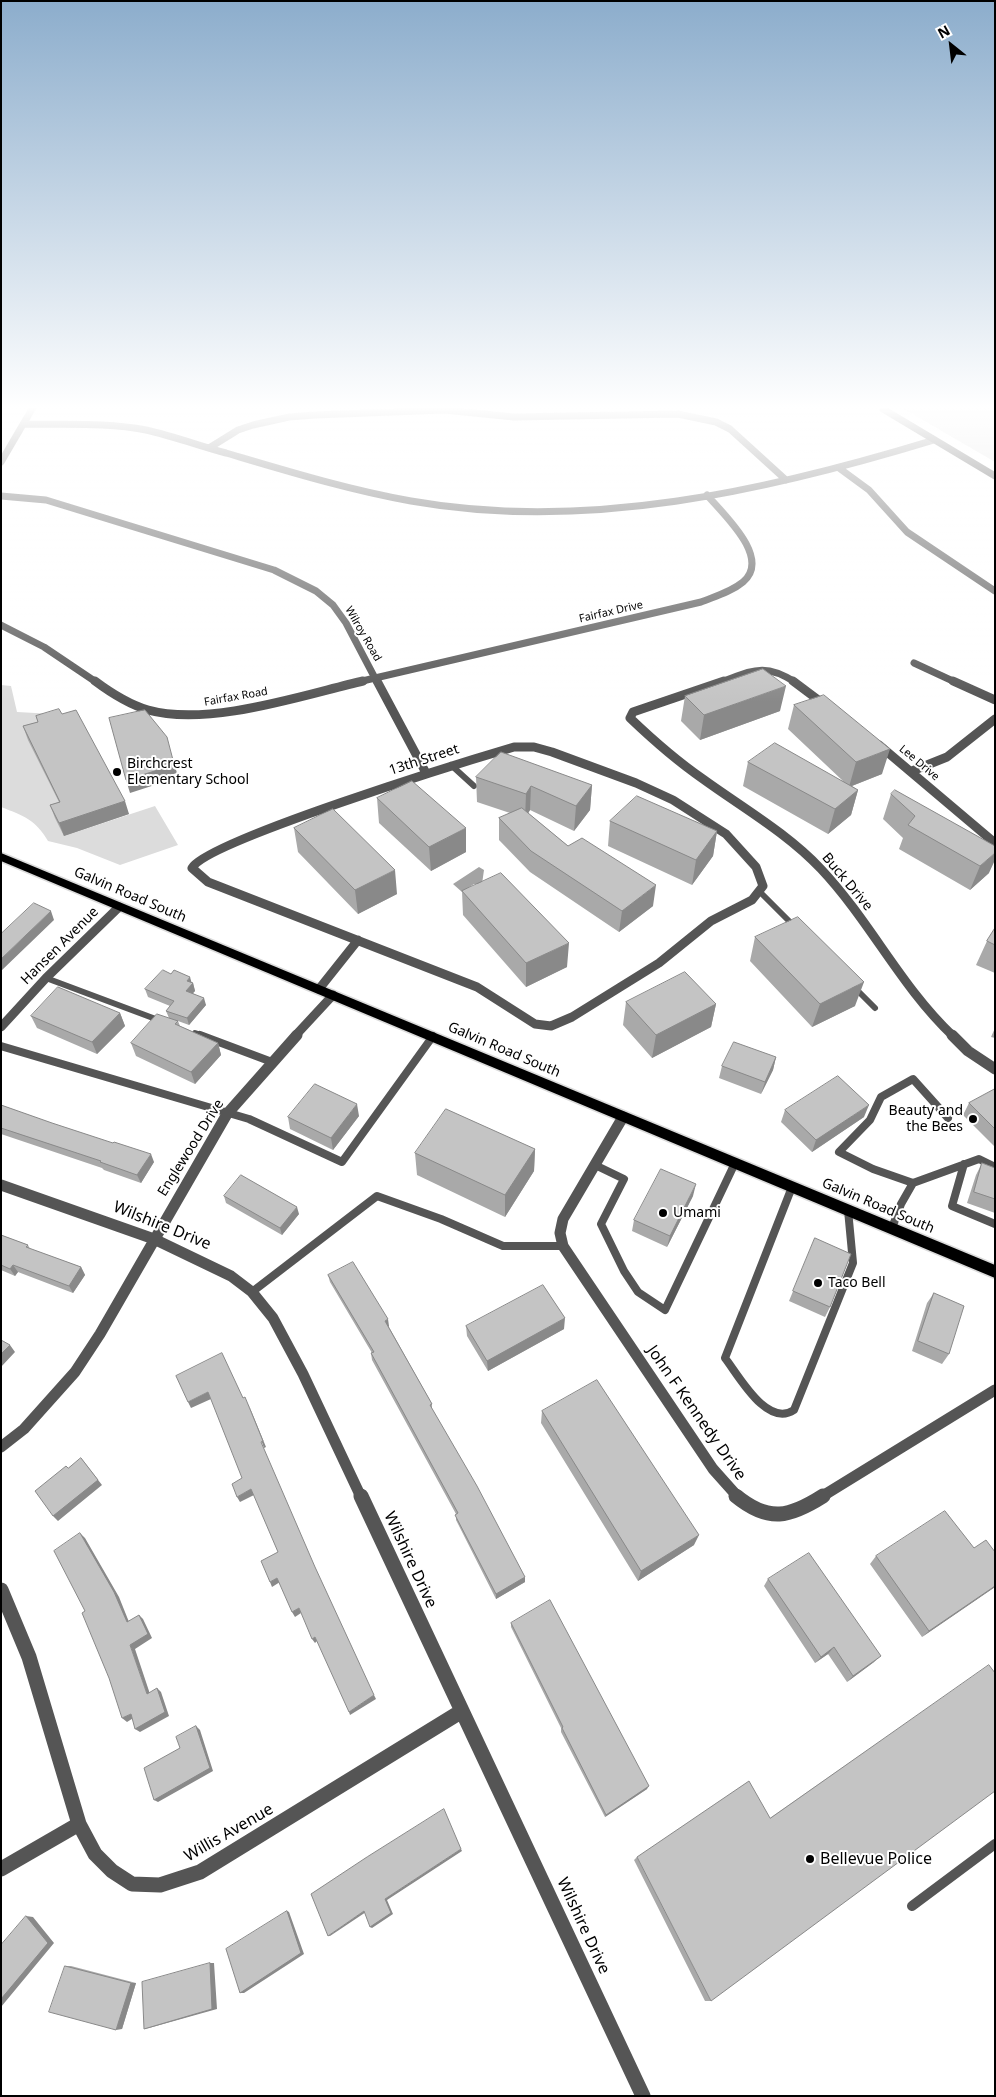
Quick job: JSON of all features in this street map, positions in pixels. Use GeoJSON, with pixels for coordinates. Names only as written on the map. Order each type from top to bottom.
{"type":"FeatureCollection","features":[{"type":"Feature","properties":{"kind":"main road","name":"Galvin Road South"},"geometry":{"type":"LineString","coordinates":[[1,857],[995,1272]]}},
{"type":"Feature","properties":{"kind":"street","name":"Wilroy Road"},"geometry":{"type":"LineString","coordinates":[[69,507],[260,565],[300,581],[325,598],[339,613],[426,773]]}},
{"type":"Feature","properties":{"kind":"street"},"geometry":{"type":"LineString","coordinates":[[449,507],[516,513],[568,513],[632,507]]}},
{"type":"Feature","properties":{"kind":"street","name":"Fairfax Drive"},"geometry":{"type":"LineString","coordinates":[[375,678],[701,602],[734,590],[750,577],[755,562],[752,548],[717,507]]}},
{"type":"Feature","properties":{"kind":"street"},"geometry":{"type":"LineString","coordinates":[[883,507],[907,532],[995,591]]}},
{"type":"Feature","properties":{"kind":"street","name":"Fairfax Road"},"geometry":{"type":"LineString","coordinates":[[1,625],[44,647],[125,700],[149,710],[167,713],[208,714],[227,712],[375,678]]}},
{"type":"Feature","properties":{"kind":"street"},"geometry":{"type":"LineString","coordinates":[[914,663],[995,700]]}},
{"type":"Feature","properties":{"kind":"street","name":"Buck Drive"},"geometry":{"type":"LineString","coordinates":[[831,709],[785,675],[769,669],[758,669],[633,712],[630,718],[703,780],[776,830],[820,868],[939,1022],[983,1063],[995,1069]]}},
{"type":"Feature","properties":{"kind":"street"},"geometry":{"type":"LineString","coordinates":[[912,771],[947,757],[995,719]]}},
{"type":"Feature","properties":{"kind":"street","name":"Lee Drive"},"geometry":{"type":"LineString","coordinates":[[869,738],[912,771],[995,842]]}},
{"type":"Feature","properties":{"kind":"street","name":"13th Street"},"geometry":{"type":"LineString","coordinates":[[358,940],[208,882],[192,868],[195,862],[226,846],[426,773],[514,747],[534,747],[563,756],[673,800],[726,834],[756,867],[763,886],[759,890]]}},
{"type":"Feature","properties":{"kind":"street"},"geometry":{"type":"LineString","coordinates":[[319,989],[358,940],[477,987],[535,1024],[551,1026],[572,1017],[658,963],[711,921],[752,900],[759,890]]}},
{"type":"Feature","properties":{"kind":"street","name":"Hansen Avenue"},"geometry":{"type":"LineString","coordinates":[[1,1027],[46,978],[119,907]]}},
{"type":"Feature","properties":{"kind":"street","name":"Englewood Drive"},"geometry":{"type":"LineString","coordinates":[[1,1448],[24,1429],[75,1372],[100,1334],[228,1114],[333,995]]}},
{"type":"Feature","properties":{"kind":"street"},"geometry":{"type":"LineString","coordinates":[[563,1246],[560,1232],[563,1219],[623,1117]]}},
{"type":"Feature","properties":{"kind":"street","name":"Wilshire Drive"},"geometry":{"type":"LineString","coordinates":[[1,1185],[154,1239],[211,1265],[252,1292],[273,1318],[288,1342],[643,2096]]}},
{"type":"Feature","properties":{"kind":"street","name":"John F Kennedy Drive"},"geometry":{"type":"LineString","coordinates":[[563,1246],[713,1469],[727,1488],[754,1510],[770,1514],[790,1514],[812,1503],[995,1390]]}},
{"type":"Feature","properties":{"kind":"street","name":"Willis Avenue"},"geometry":{"type":"LineString","coordinates":[[1,1590],[30,1656],[79,1824],[95,1854],[112,1871],[132,1884],[160,1885],[200,1872],[462,1711]]}},
{"type":"Feature","properties":{"kind":"street"},"geometry":{"type":"LineString","coordinates":[[1,1870],[79,1824]]}},
{"type":"Feature","properties":{"kind":"lane"},"geometry":{"type":"LineString","coordinates":[[451,765],[474,786]]}},
{"type":"Feature","properties":{"kind":"lane"},"geometry":{"type":"LineString","coordinates":[[759,890],[800,932]]}},
{"type":"Feature","properties":{"kind":"lane"},"geometry":{"type":"LineString","coordinates":[[46,978],[169,1024]]}},
{"type":"Feature","properties":{"kind":"lane"},"geometry":{"type":"LineString","coordinates":[[848,980],[875,1008]]}},
{"type":"Feature","properties":{"kind":"lane"},"geometry":{"type":"LineString","coordinates":[[188,1031],[272,1062]]}},
{"type":"Feature","properties":{"kind":"lane"},"geometry":{"type":"LineString","coordinates":[[1,1046],[249,1119],[342,1162],[433,1036]]}},
{"type":"Feature","properties":{"kind":"lane"},"geometry":{"type":"LineString","coordinates":[[913,1183],[873,1168],[839,1152],[870,1120],[881,1098],[913,1079],[948,1118]]}},
{"type":"Feature","properties":{"kind":"lane"},"geometry":{"type":"LineString","coordinates":[[892,1228],[901,1204],[913,1183],[979,1159],[995,1167]]}},
{"type":"Feature","properties":{"kind":"lane"},"geometry":{"type":"LineString","coordinates":[[594,1165],[624,1179],[601,1224],[605,1235],[638,1292],[665,1310],[735,1163]]}},
{"type":"Feature","properties":{"kind":"lane"},"geometry":{"type":"LineString","coordinates":[[964,1164],[952,1206],[995,1224]]}},
{"type":"Feature","properties":{"kind":"lane"},"geometry":{"type":"LineString","coordinates":[[792,1187],[725,1358],[763,1407],[774,1414],[784,1415],[794,1410],[853,1263],[848,1210]]}},
{"type":"Feature","properties":{"kind":"lane"},"geometry":{"type":"LineString","coordinates":[[252,1292],[377,1196],[441,1219],[503,1246],[563,1246]]}},
{"type":"Feature","properties":{"kind":"lane"},"geometry":{"type":"LineString","coordinates":[[912,1906],[995,1844]]}},
{"type":"Feature","properties":{"kind":"shaded area"},"geometry":{"type":"Polygon","coordinates":[[[1,685],[11,686],[17,712],[54,714],[65,815],[64,836],[155,806],[178,845],[120,865],[77,848],[48,841],[28,819],[1,807],[1,685]]]}},
{"type":"Feature","properties":{"kind":"shaded area"},"geometry":{"type":"Polygon","coordinates":[[[479,867],[484,870],[482,884],[474,884],[462,892],[453,884],[479,867]]]}},
{"type":"Feature","properties":{"kind":"building"},"geometry":{"type":"Polygon","coordinates":[[[763,669],[786,686],[704,715],[685,696],[763,669]]]}},
{"type":"Feature","properties":{"kind":"building"},"geometry":{"type":"Polygon","coordinates":[[[824,695],[890,749],[856,762],[794,705],[824,695]]]}},
{"type":"Feature","properties":{"kind":"building"},"geometry":{"type":"Polygon","coordinates":[[[59,709],[62,714],[76,710],[125,801],[59,823],[50,805],[60,802],[23,726],[38,722],[36,716],[59,709]]]}},
{"type":"Feature","properties":{"kind":"building"},"geometry":{"type":"Polygon","coordinates":[[[145,710],[167,737],[173,760],[160,764],[161,769],[126,780],[109,718],[145,710]]]}},
{"type":"Feature","properties":{"kind":"building"},"geometry":{"type":"Polygon","coordinates":[[[775,743],[858,790],[835,809],[748,762],[775,743]]]}},
{"type":"Feature","properties":{"kind":"building"},"geometry":{"type":"Polygon","coordinates":[[[501,752],[592,785],[576,806],[531,786],[526,794],[476,777],[501,752]]]}},
{"type":"Feature","properties":{"kind":"building"},"geometry":{"type":"Polygon","coordinates":[[[412,781],[466,828],[429,847],[377,798],[412,781]]]}},
{"type":"Feature","properties":{"kind":"building"},"geometry":{"type":"Polygon","coordinates":[[[895,790],[995,846],[995,853],[980,866],[908,825],[915,816],[891,794],[895,790]]]}},
{"type":"Feature","properties":{"kind":"building"},"geometry":{"type":"Polygon","coordinates":[[[637,796],[717,831],[696,860],[610,821],[637,796]]]}},
{"type":"Feature","properties":{"kind":"building"},"geometry":{"type":"Polygon","coordinates":[[[522,808],[568,846],[582,838],[656,885],[622,911],[531,851],[499,818],[522,808]]]}},
{"type":"Feature","properties":{"kind":"building"},"geometry":{"type":"Polygon","coordinates":[[[333,809],[395,870],[355,890],[294,828],[333,809]]]}},
{"type":"Feature","properties":{"kind":"building"},"geometry":{"type":"Polygon","coordinates":[[[501,873],[569,943],[526,963],[462,891],[501,873]]]}},
{"type":"Feature","properties":{"kind":"building"},"geometry":{"type":"Polygon","coordinates":[[[34,903],[51,911],[1,959],[1,934],[34,903]]]}},
{"type":"Feature","properties":{"kind":"building"},"geometry":{"type":"Polygon","coordinates":[[[798,917],[864,982],[820,1004],[755,937],[798,917]]]}},
{"type":"Feature","properties":{"kind":"building"},"geometry":{"type":"Polygon","coordinates":[[[995,928],[995,945],[987,941],[995,928]]]}},
{"type":"Feature","properties":{"kind":"building"},"geometry":{"type":"Polygon","coordinates":[[[163,970],[171,974],[174,970],[190,977],[187,981],[193,983],[186,991],[204,998],[187,1018],[166,1011],[174,1001],[145,989],[163,970]]]}},
{"type":"Feature","properties":{"kind":"building"},"geometry":{"type":"Polygon","coordinates":[[[685,972],[716,1004],[656,1035],[626,1002],[685,972]]]}},
{"type":"Feature","properties":{"kind":"building"},"geometry":{"type":"Polygon","coordinates":[[[58,987],[120,1013],[92,1042],[31,1016],[58,987]]]}},
{"type":"Feature","properties":{"kind":"building"},"geometry":{"type":"Polygon","coordinates":[[[157,1014],[178,1021],[175,1024],[218,1043],[191,1072],[131,1043],[157,1014]]]}},
{"type":"Feature","properties":{"kind":"building"},"geometry":{"type":"Polygon","coordinates":[[[734,1042],[776,1057],[765,1082],[722,1066],[734,1042]]]}},
{"type":"Feature","properties":{"kind":"building"},"geometry":{"type":"Polygon","coordinates":[[[838,1076],[869,1105],[816,1140],[785,1110],[838,1076]]]}},
{"type":"Feature","properties":{"kind":"building"},"geometry":{"type":"Polygon","coordinates":[[[315,1084],[357,1104],[331,1138],[288,1117],[315,1084]]]}},
{"type":"Feature","properties":{"kind":"building"},"geometry":{"type":"Polygon","coordinates":[[[995,1089],[995,1129],[969,1103],[995,1089]]]}},
{"type":"Feature","properties":{"kind":"building"},"geometry":{"type":"Polygon","coordinates":[[[1,1105],[151,1154],[137,1175],[1,1128],[1,1105]]]}},
{"type":"Feature","properties":{"kind":"building"},"geometry":{"type":"Polygon","coordinates":[[[446,1109],[535,1149],[505,1195],[415,1153],[446,1109]]]}},
{"type":"Feature","properties":{"kind":"building"},"geometry":{"type":"Polygon","coordinates":[[[982,1163],[995,1168],[995,1199],[974,1192],[982,1163]]]}},
{"type":"Feature","properties":{"kind":"building","name":"Umami"},"geometry":{"type":"Polygon","coordinates":[[[661,1169],[696,1184],[670,1236],[634,1220],[661,1169]]]}},
{"type":"Feature","properties":{"kind":"building"},"geometry":{"type":"Polygon","coordinates":[[[241,1175],[297,1207],[280,1228],[224,1196],[241,1175]]]}},
{"type":"Feature","properties":{"kind":"building"},"geometry":{"type":"Polygon","coordinates":[[[1,1235],[28,1245],[26,1247],[81,1267],[69,1286],[13,1265],[10,1269],[1,1265],[1,1235]]]}},
{"type":"Feature","properties":{"kind":"building","name":"Taco Bell"},"geometry":{"type":"Polygon","coordinates":[[[815,1238],[851,1254],[830,1307],[793,1291],[815,1238]]]}},
{"type":"Feature","properties":{"kind":"building"},"geometry":{"type":"Polygon","coordinates":[[[353,1262],[388,1319],[385,1321],[432,1404],[430,1405],[477,1486],[525,1577],[496,1594],[455,1515],[458,1513],[371,1353],[374,1352],[328,1275],[353,1262]]]}},
{"type":"Feature","properties":{"kind":"building"},"geometry":{"type":"Polygon","coordinates":[[[543,1285],[565,1318],[487,1361],[466,1326],[543,1285]]]}},
{"type":"Feature","properties":{"kind":"building"},"geometry":{"type":"Polygon","coordinates":[[[934,1293],[964,1306],[949,1354],[918,1341],[934,1293]]]}},
{"type":"Feature","properties":{"kind":"building"},"geometry":{"type":"Polygon","coordinates":[[[1,1340],[10,1345],[1,1354],[1,1340]]]}},
{"type":"Feature","properties":{"kind":"building"},"geometry":{"type":"Polygon","coordinates":[[[222,1353],[243,1398],[245,1397],[263,1441],[261,1442],[315,1567],[374,1695],[349,1712],[315,1637],[312,1639],[299,1608],[292,1612],[277,1578],[270,1582],[261,1561],[278,1552],[251,1489],[237,1497],[232,1484],[242,1478],[208,1392],[188,1402],[176,1376],[222,1353]]]}},
{"type":"Feature","properties":{"kind":"building"},"geometry":{"type":"Polygon","coordinates":[[[597,1380],[699,1535],[641,1571],[542,1411],[597,1380]]]}},
{"type":"Feature","properties":{"kind":"building"},"geometry":{"type":"Polygon","coordinates":[[[81,1458],[98,1480],[53,1516],[35,1491],[66,1466],[68,1468],[81,1458]]]}},
{"type":"Feature","properties":{"kind":"building"},"geometry":{"type":"Polygon","coordinates":[[[945,1511],[974,1548],[986,1540],[995,1552],[995,1586],[929,1631],[876,1556],[945,1511]]]}},
{"type":"Feature","properties":{"kind":"building"},"geometry":{"type":"Polygon","coordinates":[[[80,1533],[114,1592],[127,1622],[139,1615],[148,1634],[130,1645],[147,1694],[157,1688],[165,1712],[135,1729],[131,1714],[122,1718],[109,1678],[82,1613],[85,1611],[54,1551],[80,1533]]]}},
{"type":"Feature","properties":{"kind":"building"},"geometry":{"type":"Polygon","coordinates":[[[809,1553],[881,1656],[853,1676],[834,1647],[821,1657],[768,1579],[809,1553]]]}},
{"type":"Feature","properties":{"kind":"building"},"geometry":{"type":"Polygon","coordinates":[[[550,1600],[649,1786],[606,1815],[511,1623],[550,1600]]]}},
{"type":"Feature","properties":{"kind":"building"},"geometry":{"type":"Polygon","coordinates":[[[989,1665],[995,1673],[995,1791],[711,2001],[637,1857],[749,1781],[770,1818],[989,1665]]]}},
{"type":"Feature","properties":{"kind":"building"},"geometry":{"type":"Polygon","coordinates":[[[196,1726],[210,1768],[154,1800],[144,1768],[180,1748],[176,1737],[196,1726]]]}},
{"type":"Feature","properties":{"kind":"building"},"geometry":{"type":"Polygon","coordinates":[[[444,1809],[461,1849],[385,1899],[391,1913],[370,1927],[364,1911],[328,1936],[311,1894],[444,1809]]]}},
{"type":"Feature","properties":{"kind":"building"},"geometry":{"type":"Polygon","coordinates":[[[287,1911],[301,1953],[240,1993],[226,1949],[287,1911]]]}},
{"type":"Feature","properties":{"kind":"building"},"geometry":{"type":"Polygon","coordinates":[[[26,1916],[48,1943],[1,1999],[1,1945],[26,1916]]]}},
{"type":"Feature","properties":{"kind":"building"},"geometry":{"type":"Polygon","coordinates":[[[210,1963],[212,2009],[144,2029],[142,1982],[210,1963]]]}},
{"type":"Feature","properties":{"kind":"building"},"geometry":{"type":"Polygon","coordinates":[[[65,1966],[131,1983],[116,2030],[49,2012],[65,1966]]]}},
{"type":"Feature","properties":{"kind":"place","name":"Birchcrest Elementary School"},"geometry":{"type":"Point","coordinates":[117,772]}},
{"type":"Feature","properties":{"kind":"place","name":"Beauty and the Bees"},"geometry":{"type":"Point","coordinates":[973,1119]}},
{"type":"Feature","properties":{"kind":"place","name":"Umami"},"geometry":{"type":"Point","coordinates":[663,1213]}},
{"type":"Feature","properties":{"kind":"place","name":"Taco Bell"},"geometry":{"type":"Point","coordinates":[818,1283]}},
{"type":"Feature","properties":{"kind":"place","name":"Bellevue Police"},"geometry":{"type":"Point","coordinates":[810,1859]}}]}
